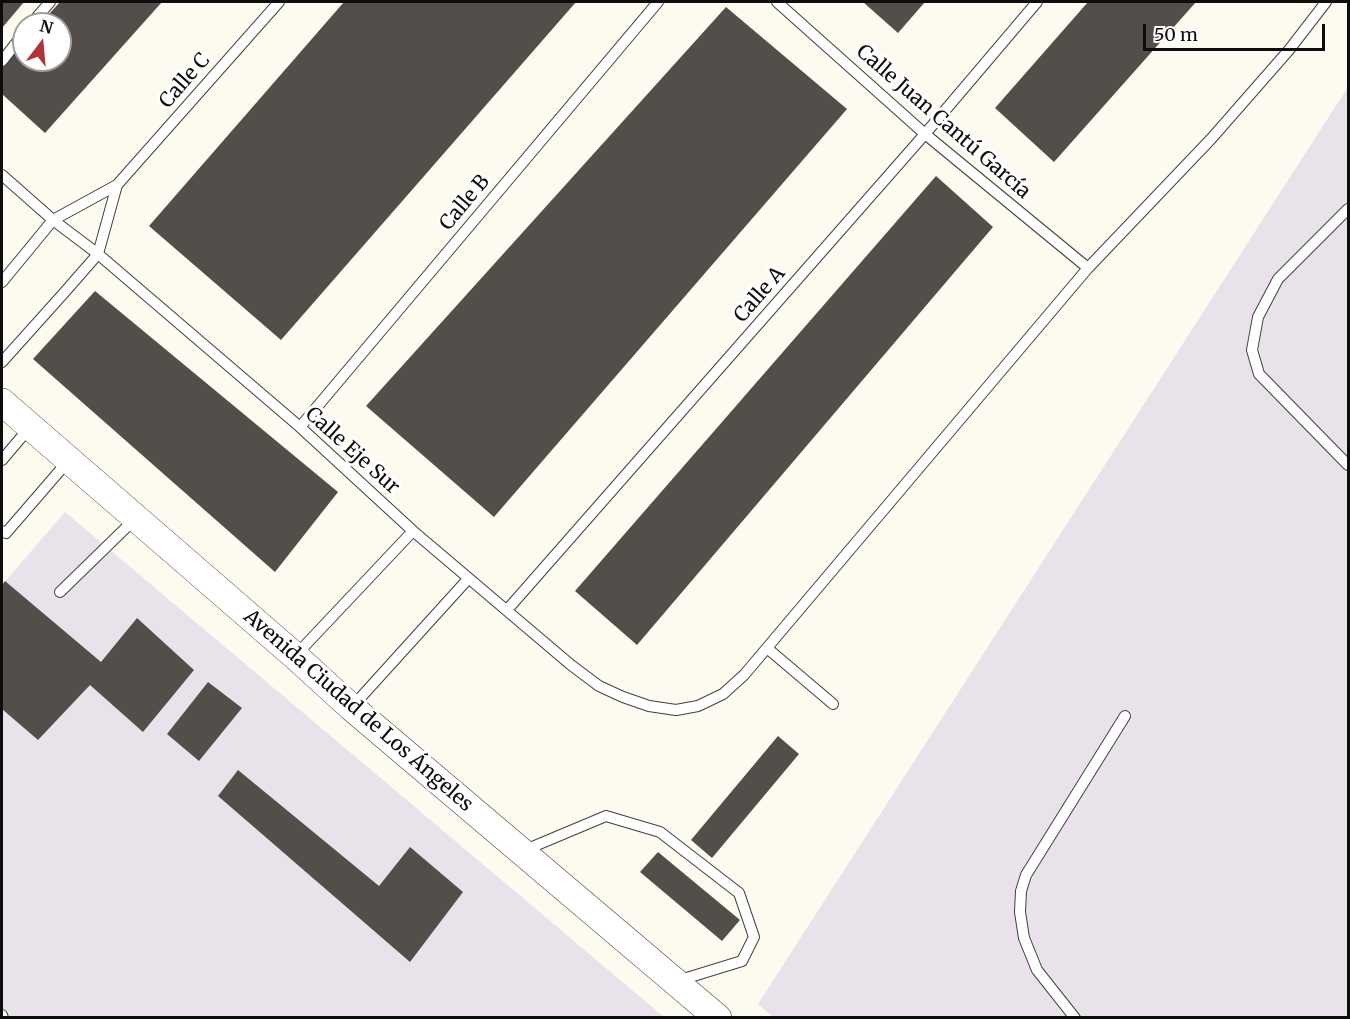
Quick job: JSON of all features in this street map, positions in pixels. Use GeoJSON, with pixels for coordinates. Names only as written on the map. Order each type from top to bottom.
{"type":"FeatureCollection","features":[{"type":"Feature","properties":{"kind":"street","name":"Avenida Ciudad de Los Ángeles"},"geometry":{"type":"LineString","coordinates":[[2,402],[296,656],[351,707],[718,1017]]}},
{"type":"Feature","properties":{"kind":"lane","name":"Calle C"},"geometry":{"type":"LineString","coordinates":[[2,282],[53,220],[117,185],[279,2]]}},
{"type":"Feature","properties":{"kind":"lane","name":"Calle B"},"geometry":{"type":"LineString","coordinates":[[300,427],[658,2]]}},
{"type":"Feature","properties":{"kind":"lane","name":"Calle Juan Cantú García"},"geometry":{"type":"LineString","coordinates":[[777,2],[924,134],[1088,268]]}},
{"type":"Feature","properties":{"kind":"lane","name":"Calle A"},"geometry":{"type":"LineString","coordinates":[[507,610],[1037,2]]}},
{"type":"Feature","properties":{"kind":"lane"},"geometry":{"type":"LineString","coordinates":[[833,704],[767,648],[1088,268],[1211,139],[1289,50],[1326,2]]}},
{"type":"Feature","properties":{"kind":"lane"},"geometry":{"type":"LineString","coordinates":[[2,61],[12,48]]}},
{"type":"Feature","properties":{"kind":"lane","name":"Calle Eje Sur"},"geometry":{"type":"LineString","coordinates":[[2,176],[53,220],[98,254],[300,427],[468,579],[599,686],[648,706],[676,710],[698,706],[723,693],[744,675],[767,648]]}},
{"type":"Feature","properties":{"kind":"lane","name":"Calle C"},"geometry":{"type":"LineString","coordinates":[[2,362],[98,254],[117,185]]}},
{"type":"Feature","properties":{"kind":"lane"},"geometry":{"type":"LineString","coordinates":[[1348,209],[1278,279],[1258,316],[1252,350],[1259,374],[1348,465]]}},
{"type":"Feature","properties":{"kind":"lane"},"geometry":{"type":"LineString","coordinates":[[2,460],[30,427]]}},
{"type":"Feature","properties":{"kind":"lane"},"geometry":{"type":"LineString","coordinates":[[2,531],[6,533],[69,460]]}},
{"type":"Feature","properties":{"kind":"lane"},"geometry":{"type":"LineString","coordinates":[[60,592],[136,518]]}},
{"type":"Feature","properties":{"kind":"lane"},"geometry":{"type":"LineString","coordinates":[[296,656],[413,531]]}},
{"type":"Feature","properties":{"kind":"lane"},"geometry":{"type":"LineString","coordinates":[[351,707],[468,579]]}},
{"type":"Feature","properties":{"kind":"lane"},"geometry":{"type":"LineString","coordinates":[[1075,1017],[1036,970],[1024,938],[1020,912],[1021,891],[1026,875],[1125,716]]}},
{"type":"Feature","properties":{"kind":"lane"},"geometry":{"type":"LineString","coordinates":[[521,851],[606,816],[660,832],[740,893],[754,937],[742,961],[675,982]]}},
{"type":"Feature","properties":{"kind":"shaded area"},"geometry":{"type":"Polygon","coordinates":[[[1348,87],[1348,1017],[774,1018],[758,1004],[1348,87]]]}},
{"type":"Feature","properties":{"kind":"shaded area"},"geometry":{"type":"Polygon","coordinates":[[[65,512],[664,1017],[2,1018],[2,585],[65,512]]]}},
{"type":"Feature","properties":{"kind":"building"},"geometry":{"type":"Polygon","coordinates":[[[2,2],[24,2],[16,12],[12,12],[12,16],[2,28],[2,2]]]}},
{"type":"Feature","properties":{"kind":"building"},"geometry":{"type":"Polygon","coordinates":[[[60,2],[162,2],[45,133],[2,94],[2,68],[12,57],[12,72],[72,72],[72,12],[51,12],[60,2]]]}},
{"type":"Feature","properties":{"kind":"building"},"geometry":{"type":"Polygon","coordinates":[[[344,2],[576,2],[281,340],[149,226],[344,2]]]}},
{"type":"Feature","properties":{"kind":"building"},"geometry":{"type":"Polygon","coordinates":[[[863,2],[925,2],[898,33],[863,2]]]}},
{"type":"Feature","properties":{"kind":"building"},"geometry":{"type":"Polygon","coordinates":[[[1088,2],[1196,2],[1054,162],[995,108],[1088,2]]]}},
{"type":"Feature","properties":{"kind":"building"},"geometry":{"type":"Polygon","coordinates":[[[726,7],[847,109],[494,517],[366,406],[726,7]]]}},
{"type":"Feature","properties":{"kind":"building"},"geometry":{"type":"Polygon","coordinates":[[[936,176],[993,227],[637,645],[575,591],[936,176]]]}},
{"type":"Feature","properties":{"kind":"building"},"geometry":{"type":"Polygon","coordinates":[[[95,291],[338,492],[275,572],[33,359],[95,291]]]}},
{"type":"Feature","properties":{"kind":"building"},"geometry":{"type":"Polygon","coordinates":[[[5,581],[101,662],[137,618],[194,670],[143,732],[90,685],[38,740],[2,709],[2,585],[5,581]]]}},
{"type":"Feature","properties":{"kind":"building"},"geometry":{"type":"Polygon","coordinates":[[[208,682],[242,708],[199,761],[167,734],[208,682]]]}},
{"type":"Feature","properties":{"kind":"building"},"geometry":{"type":"Polygon","coordinates":[[[778,736],[799,754],[712,858],[691,840],[778,736]]]}},
{"type":"Feature","properties":{"kind":"building"},"geometry":{"type":"Polygon","coordinates":[[[238,770],[379,886],[410,847],[463,892],[410,962],[218,796],[238,770]]]}},
{"type":"Feature","properties":{"kind":"building"},"geometry":{"type":"Polygon","coordinates":[[[658,852],[740,920],[722,941],[640,872],[658,852]]]}}]}
